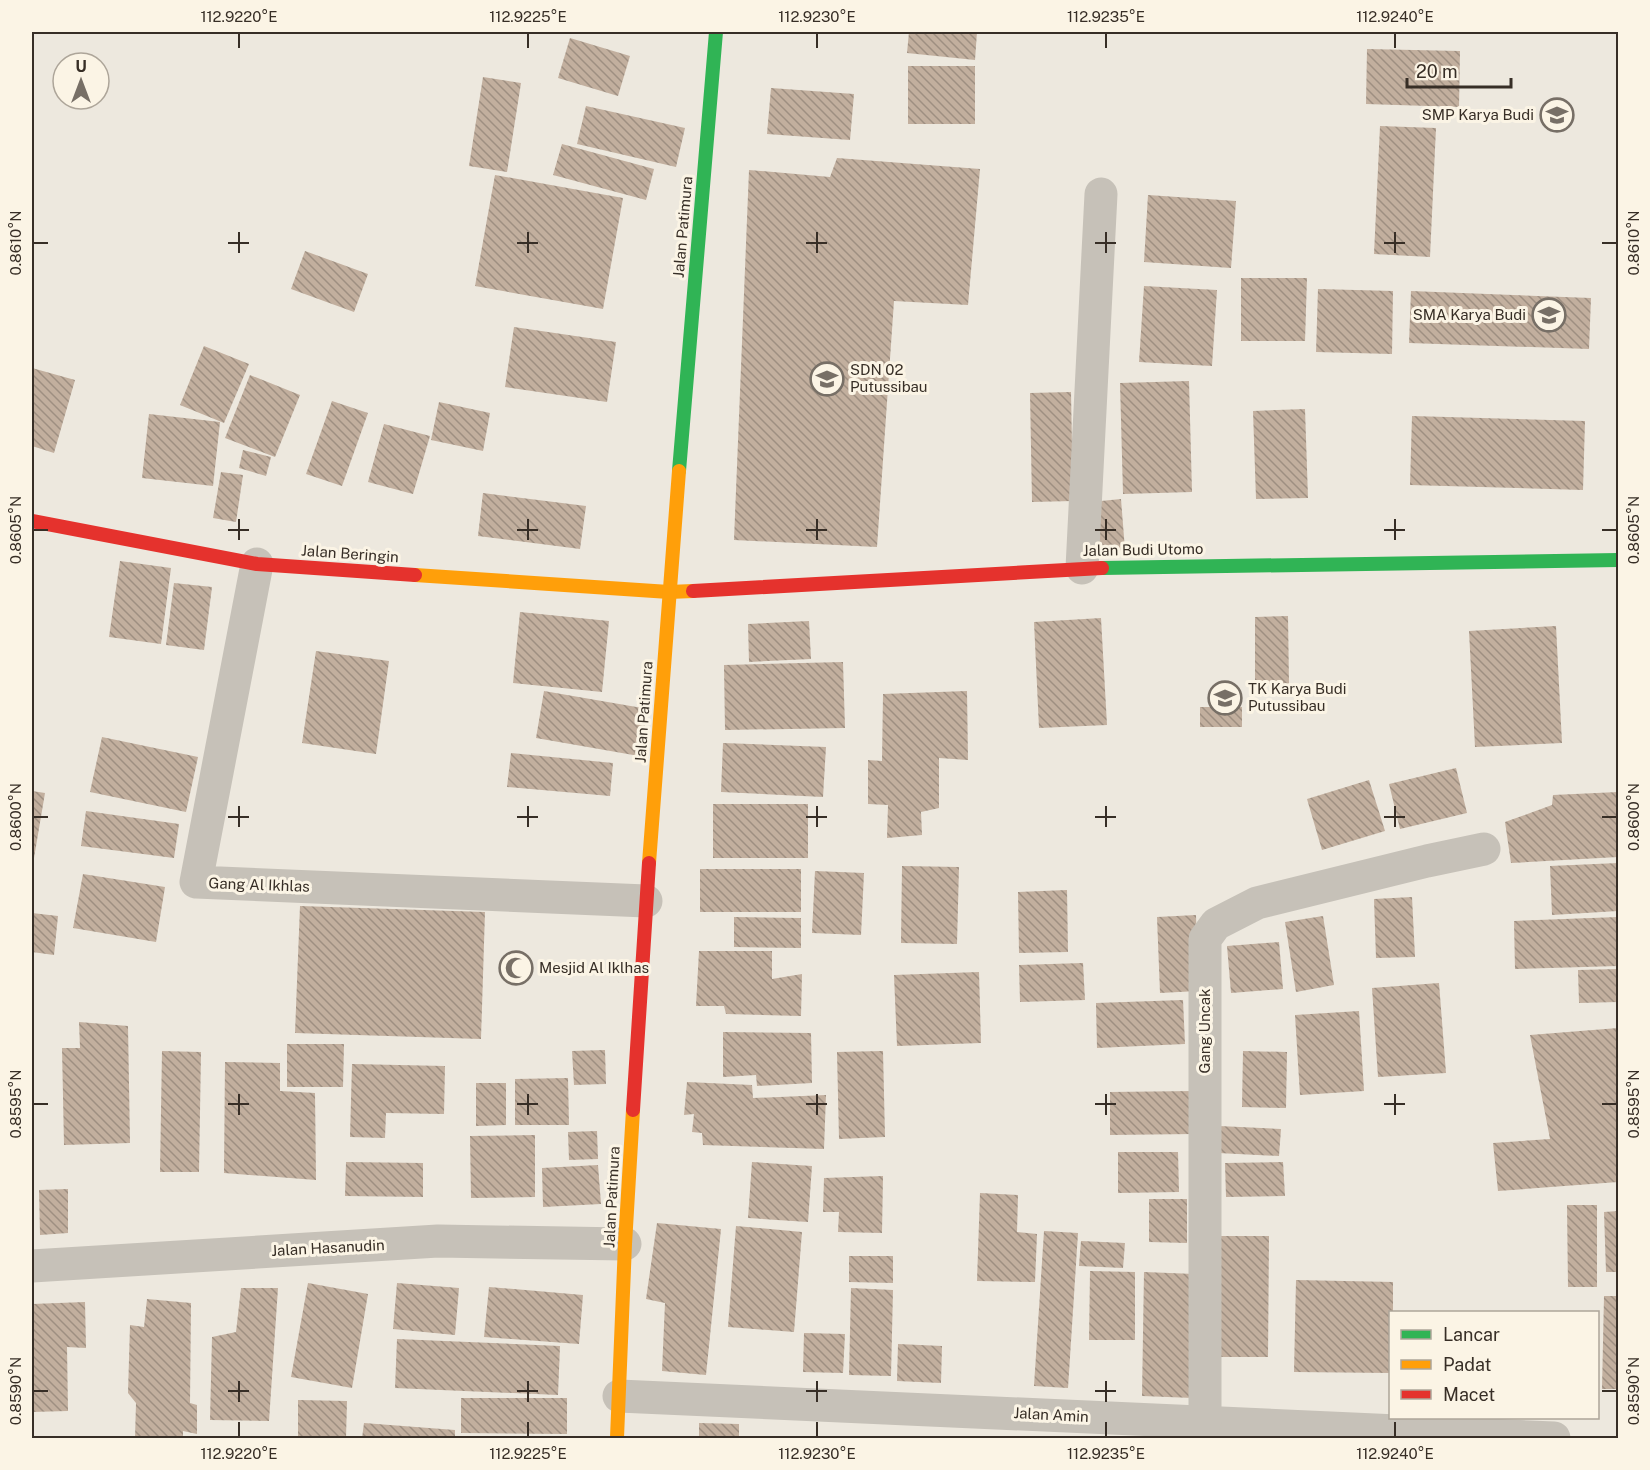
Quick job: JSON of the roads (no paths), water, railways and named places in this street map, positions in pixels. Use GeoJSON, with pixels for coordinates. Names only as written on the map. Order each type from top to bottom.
{"type":"FeatureCollection","features":[{"type":"Feature","properties":{"kind":"street","name":"Jalan Patimura"},"geometry":{"type":"LineString","coordinates":[[617,1438],[625,1244],[646,901],[669,592],[716,32]]}},
{"type":"Feature","properties":{"kind":"street"},"geometry":{"type":"LineString","coordinates":[[1082,568],[1101,194]]}},
{"type":"Feature","properties":{"kind":"street","name":"Jalan Beringin"},"geometry":{"type":"LineString","coordinates":[[32,521],[257,564],[669,592]]}},
{"type":"Feature","properties":{"kind":"street","name":"Jalan Budi Utomo"},"geometry":{"type":"LineString","coordinates":[[669,592],[1082,568],[1618,560]]}},
{"type":"Feature","properties":{"kind":"street","name":"Gang Al Ikhlas"},"geometry":{"type":"LineString","coordinates":[[257,564],[196,882],[646,901]]}},
{"type":"Feature","properties":{"kind":"street","name":"Gang Uncak"},"geometry":{"type":"LineString","coordinates":[[1205,1422],[1205,939],[1216,924],[1257,903],[1484,849]]}},
{"type":"Feature","properties":{"kind":"street","name":"Jalan Hasanudin"},"geometry":{"type":"LineString","coordinates":[[32,1266],[438,1241],[625,1244]]}},
{"type":"Feature","properties":{"kind":"street","name":"Jalan Amin"},"geometry":{"type":"LineString","coordinates":[[619,1396],[1554,1438]]}},
{"type":"Feature","properties":{"kind":"place","name":"SMP Karya Budi"},"geometry":{"type":"Point","coordinates":[1557,115]}},
{"type":"Feature","properties":{"kind":"place","name":"SMA Karya Budi"},"geometry":{"type":"Point","coordinates":[1549,315]}},
{"type":"Feature","properties":{"kind":"place","name":"SDN 02 Putussibau"},"geometry":{"type":"Point","coordinates":[827,379]}},
{"type":"Feature","properties":{"kind":"place","name":"TK Karya Budi Putussibau"},"geometry":{"type":"Point","coordinates":[1225,698]}},
{"type":"Feature","properties":{"kind":"place","name":"Mesjid Al Iklhas"},"geometry":{"type":"Point","coordinates":[516,968]}}]}
